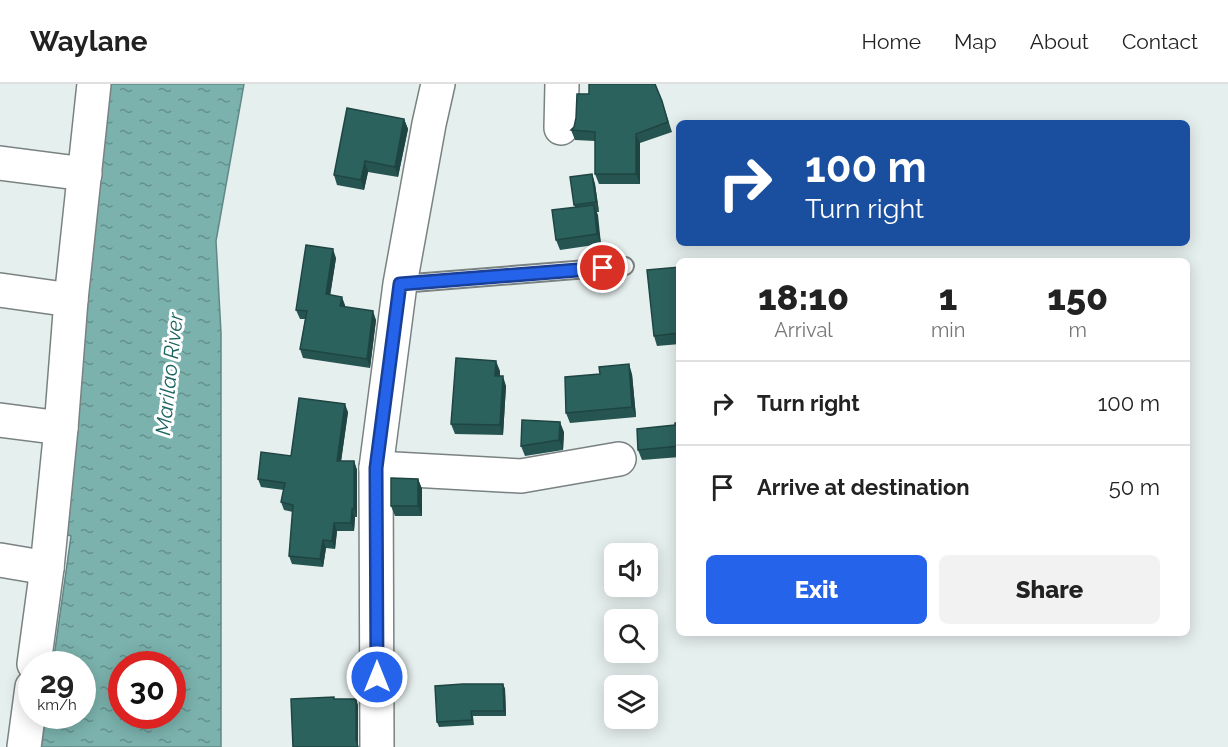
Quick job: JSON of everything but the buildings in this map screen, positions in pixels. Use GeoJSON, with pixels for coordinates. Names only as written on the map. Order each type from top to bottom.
{"type":"FeatureCollection","features":[{"type":"Feature","properties":{"kind":"street"},"geometry":{"type":"LineString","coordinates":[[36,651],[47,568],[71,300],[94,84]]}},
{"type":"Feature","properties":{"kind":"street"},"geometry":{"type":"LineString","coordinates":[[377,747],[376,468],[400,284],[438,84]]}},
{"type":"Feature","properties":{"kind":"street"},"geometry":{"type":"LineString","coordinates":[[561,128],[562,84]]}},
{"type":"Feature","properties":{"kind":"street"},"geometry":{"type":"LineString","coordinates":[[0,163],[85,174]]}},
{"type":"Feature","properties":{"kind":"street"},"geometry":{"type":"LineString","coordinates":[[0,290],[71,300]]}},
{"type":"Feature","properties":{"kind":"street"},"geometry":{"type":"LineString","coordinates":[[0,420],[61,428]]}},
{"type":"Feature","properties":{"kind":"street"},"geometry":{"type":"LineString","coordinates":[[376,468],[521,476],[619,459]]}},
{"type":"Feature","properties":{"kind":"street"},"geometry":{"type":"LineString","coordinates":[[0,560],[47,568]]}},
{"type":"Feature","properties":{"kind":"street"},"geometry":{"type":"LineString","coordinates":[[24,747],[26,729]]}},
{"type":"Feature","properties":{"kind":"lane"},"geometry":{"type":"LineString","coordinates":[[400,284],[625,266]]}},
{"type":"Feature","properties":{"kind":"water","name":"Marilao River"},"geometry":{"type":"Polygon","coordinates":[[[104,84],[244,84],[216,241],[221,333],[221,747],[41,747],[44,729],[96,729],[96,651],[55,651],[71,536],[58,531],[104,84]]]}},
{"type":"Feature","properties":{"kind":"route"},"geometry":{"type":"LineString","coordinates":[[377,677],[376,468],[400,284],[603,268]]}}]}
